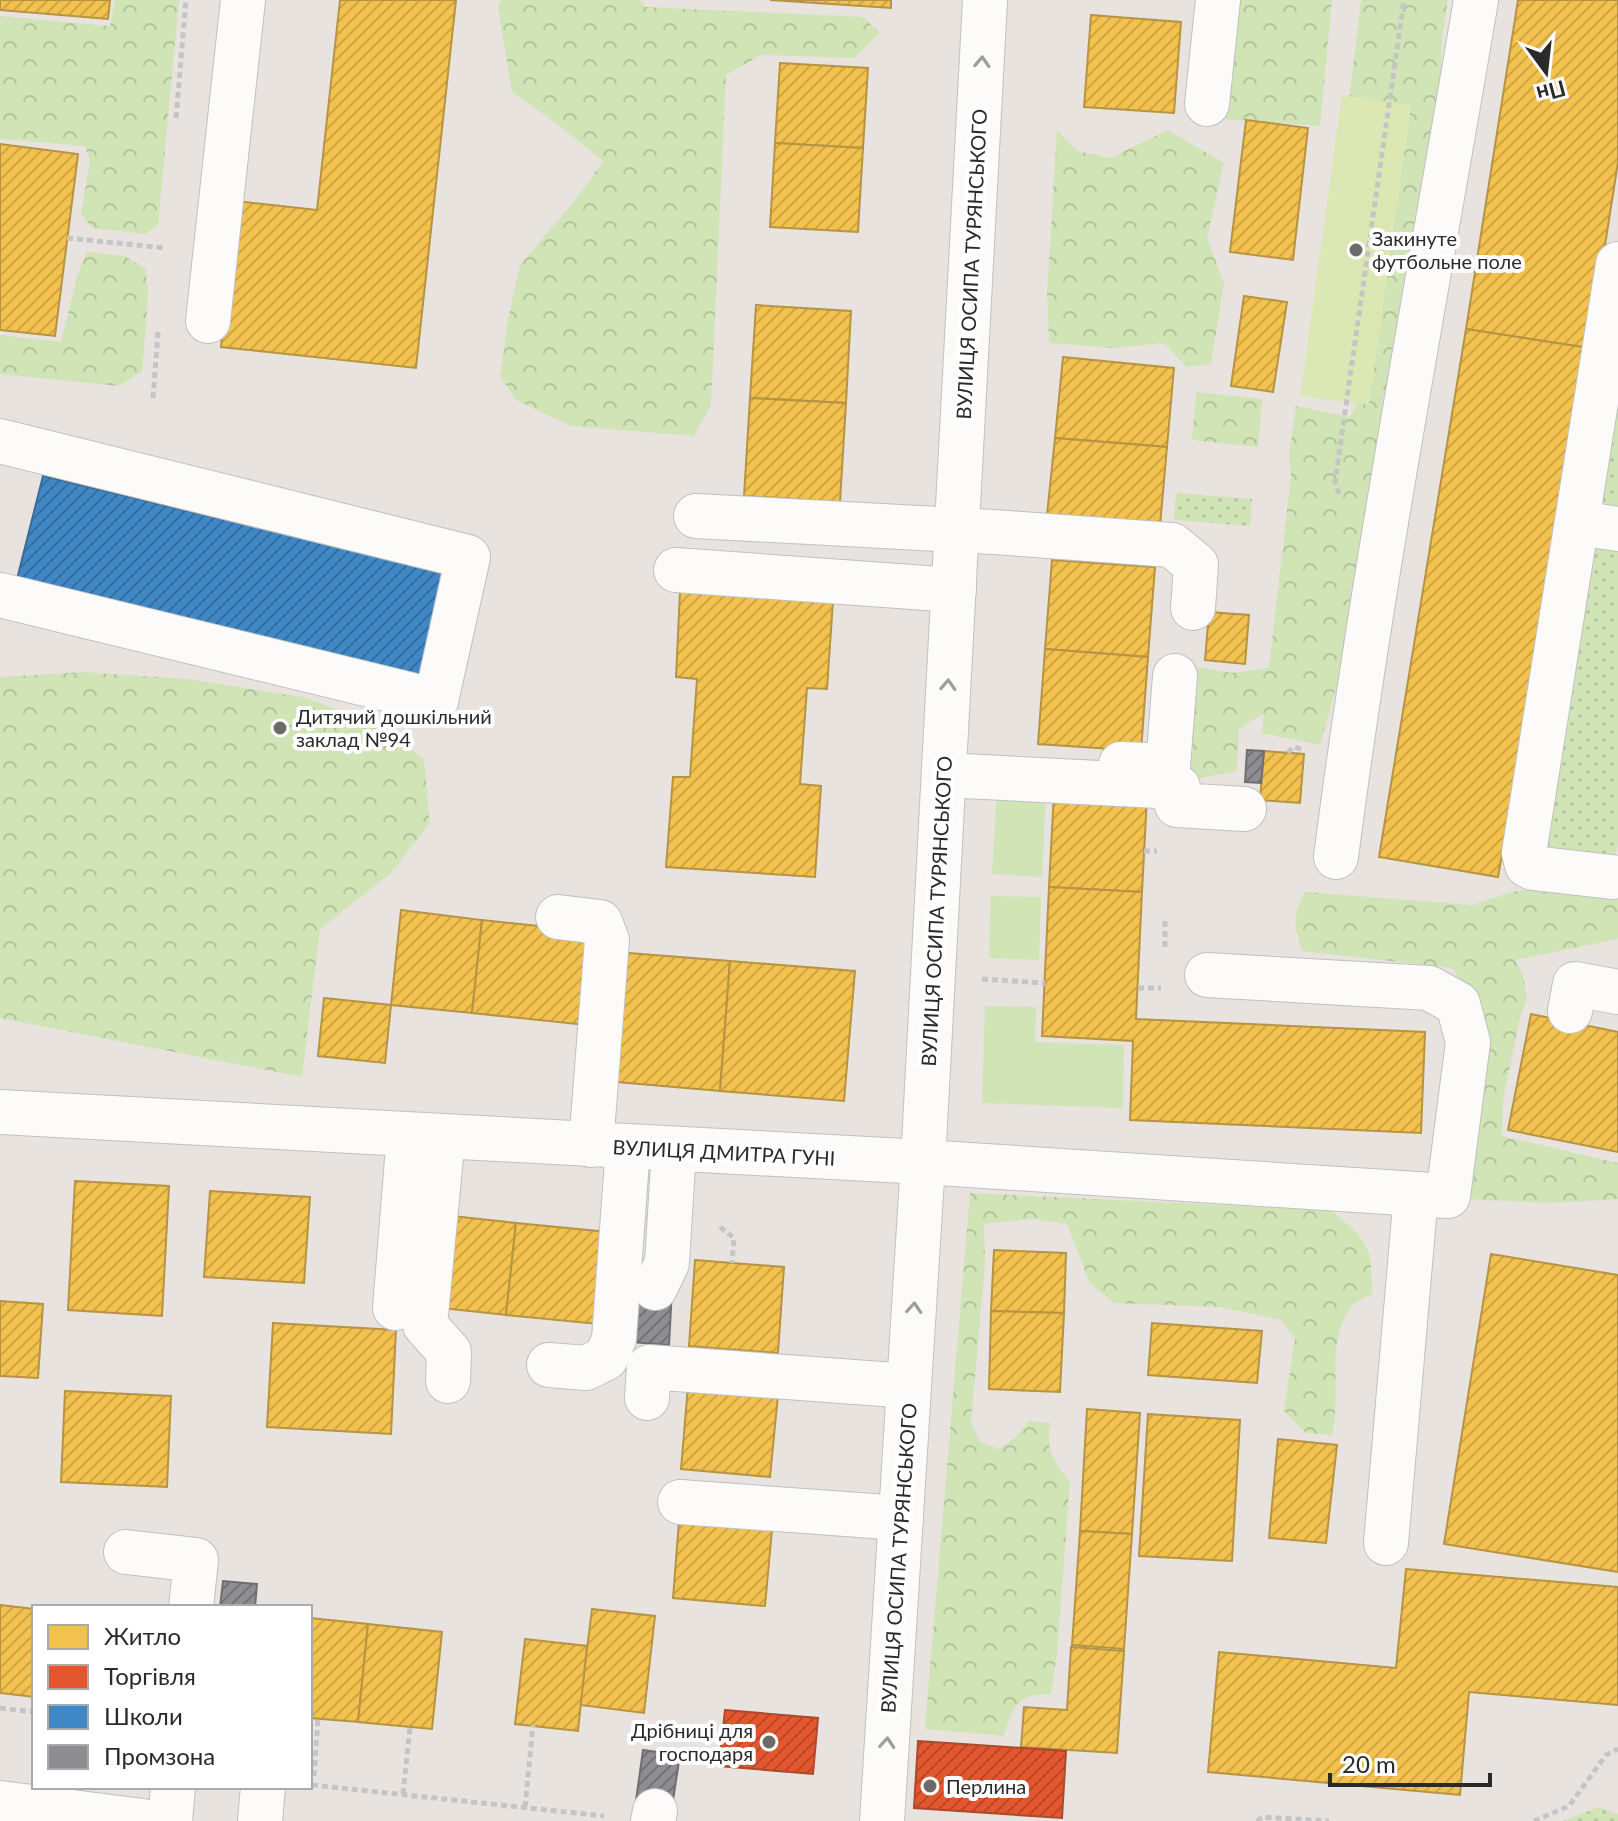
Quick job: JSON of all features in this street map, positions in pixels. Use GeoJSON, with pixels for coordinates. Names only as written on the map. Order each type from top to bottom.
{"type":"FeatureCollection","features":[{"type":"Feature","properties":{"kind":"street"},"geometry":{"type":"LineString","coordinates":[[208,321],[243,0]]}},
{"type":"Feature","properties":{"kind":"street","name":"ВУЛИЦЯ ОСИПА ТУРЯНСЬКОГО"},"geometry":{"type":"LineString","coordinates":[[882,1821],[923,1162],[985,0]]}},
{"type":"Feature","properties":{"kind":"street"},"geometry":{"type":"LineString","coordinates":[[1207,104],[1218,0]]}},
{"type":"Feature","properties":{"kind":"street"},"geometry":{"type":"LineString","coordinates":[[1336,857],[1348,761],[1476,0]]}},
{"type":"Feature","properties":{"kind":"street"},"geometry":{"type":"LineString","coordinates":[[1616,865],[1539,869],[1527,865],[1525,859],[1598,526],[1618,264]]}},
{"type":"Feature","properties":{"kind":"street"},"geometry":{"type":"LineString","coordinates":[[0,595],[436,701],[468,557],[2,451]]}},
{"type":"Feature","properties":{"kind":"street"},"geometry":{"type":"LineString","coordinates":[[696,516],[1172,545],[1196,565],[1193,608]]}},
{"type":"Feature","properties":{"kind":"street"},"geometry":{"type":"LineString","coordinates":[[676,570],[954,590]]}},
{"type":"Feature","properties":{"kind":"street"},"geometry":{"type":"LineString","coordinates":[[944,765],[1168,766],[1175,676]]}},
{"type":"Feature","properties":{"kind":"street"},"geometry":{"type":"LineString","coordinates":[[944,765],[1178,787],[1177,805],[1244,809]]}},
{"type":"Feature","properties":{"kind":"street"},"geometry":{"type":"LineString","coordinates":[[549,1365],[586,1368],[606,1358],[614,1339],[607,940],[600,922],[558,917]]}},
{"type":"Feature","properties":{"kind":"street"},"geometry":{"type":"LineString","coordinates":[[1207,975],[1429,988],[1458,1004],[1468,1042],[1432,1195],[1386,1543]]}},
{"type":"Feature","properties":{"kind":"street"},"geometry":{"type":"LineString","coordinates":[[1570,1011],[1575,984],[1618,992]]}},
{"type":"Feature","properties":{"kind":"street","name":"ВУЛИЦЯ ДМИТРА ГУНІ"},"geometry":{"type":"LineString","coordinates":[[0,1112],[923,1162],[1432,1195]]}},
{"type":"Feature","properties":{"kind":"street"},"geometry":{"type":"LineString","coordinates":[[395,1308],[426,1136]]}},
{"type":"Feature","properties":{"kind":"street"},"geometry":{"type":"LineString","coordinates":[[426,1136],[425,1325],[449,1352],[448,1381]]}},
{"type":"Feature","properties":{"kind":"street"},"geometry":{"type":"LineString","coordinates":[[655,1288],[667,1263],[674,1149]]}},
{"type":"Feature","properties":{"kind":"street"},"geometry":{"type":"LineString","coordinates":[[647,1398],[649,1367],[909,1386]]}},
{"type":"Feature","properties":{"kind":"street"},"geometry":{"type":"LineString","coordinates":[[680,1502],[901,1518]]}},
{"type":"Feature","properties":{"kind":"street"},"geometry":{"type":"LineString","coordinates":[[126,1552],[196,1560],[191,1605]]}},
{"type":"Feature","properties":{"kind":"street"},"geometry":{"type":"LineString","coordinates":[[170,1821],[173,1789]]}},
{"type":"Feature","properties":{"kind":"street"},"geometry":{"type":"LineString","coordinates":[[260,1821],[263,1789]]}},
{"type":"Feature","properties":{"kind":"street"},"geometry":{"type":"LineString","coordinates":[[0,1803],[143,1821]]}},
{"type":"Feature","properties":{"kind":"path"},"geometry":{"type":"LineString","coordinates":[[1384,542],[1345,513],[1335,482],[1404,0]]}},
{"type":"Feature","properties":{"kind":"path"},"geometry":{"type":"LineString","coordinates":[[67,238],[165,248]]}},
{"type":"Feature","properties":{"kind":"path"},"geometry":{"type":"LineString","coordinates":[[977,979],[1045,983]]}},
{"type":"Feature","properties":{"kind":"path"},"geometry":{"type":"LineString","coordinates":[[0,1708],[32,1712]]}},
{"type":"Feature","properties":{"kind":"path"},"geometry":{"type":"LineString","coordinates":[[312,1775],[318,1718]]}},
{"type":"Feature","properties":{"kind":"path"},"geometry":{"type":"LineString","coordinates":[[525,1807],[533,1725]]}},
{"type":"Feature","properties":{"kind":"path"},"geometry":{"type":"LineString","coordinates":[[403,1794],[410,1727]]}},
{"type":"Feature","properties":{"kind":"path"},"geometry":{"type":"LineString","coordinates":[[1534,1821],[1569,1806],[1606,1755],[1618,1749]]}},
{"type":"Feature","properties":{"kind":"path"},"geometry":{"type":"LineString","coordinates":[[312,1784],[610,1816]]}},
{"type":"Feature","properties":{"kind":"path"},"geometry":{"type":"LineString","coordinates":[[1257,1821],[1262,1817],[1329,1821]]}},
{"type":"Feature","properties":{"kind":"green space"},"geometry":{"type":"Polygon","coordinates":[[[115,0],[179,0],[158,225],[145,234],[92,228],[81,214],[90,160],[85,146],[0,139],[0,16],[110,26],[115,0]]]}},
{"type":"Feature","properties":{"kind":"green space"},"geometry":{"type":"Polygon","coordinates":[[[501,0],[640,0],[646,7],[863,17],[880,33],[854,58],[761,55],[726,75],[711,405],[694,436],[571,426],[516,400],[500,376],[520,265],[577,198],[603,161],[512,92],[498,8],[501,0]]]}},
{"type":"Feature","properties":{"kind":"green space"},"geometry":{"type":"Polygon","coordinates":[[[1204,0],[1332,0],[1320,126],[1221,119],[1204,0]]]}},
{"type":"Feature","properties":{"kind":"green space"},"geometry":{"type":"Polygon","coordinates":[[[1361,0],[1448,0],[1442,37],[1437,230],[1394,484],[1320,745],[1262,733],[1264,713],[1239,729],[1237,771],[1197,779],[1176,753],[1184,678],[1200,667],[1231,673],[1269,668],[1296,406],[1350,417],[1362,392],[1402,170],[1378,138],[1347,117],[1361,0]]]}},
{"type":"Feature","properties":{"kind":"green space","name":"Закинуте футбольне поле"},"geometry":{"type":"Polygon","coordinates":[[[1342,95],[1411,105],[1369,405],[1300,396],[1342,95]]]}},
{"type":"Feature","properties":{"kind":"green space"},"geometry":{"type":"Polygon","coordinates":[[[1057,130],[1077,151],[1110,158],[1168,130],[1224,163],[1207,238],[1224,283],[1211,364],[1187,367],[1164,343],[1113,348],[1049,343],[1047,293],[1057,130]]]}},
{"type":"Feature","properties":{"kind":"green space"},"geometry":{"type":"Polygon","coordinates":[[[87,252],[125,256],[146,269],[148,297],[142,371],[119,386],[0,374],[0,335],[61,342],[78,273],[87,252]]]}},
{"type":"Feature","properties":{"kind":"green space"},"geometry":{"type":"Polygon","coordinates":[[[1618,278],[1618,841],[1612,877],[1524,853],[1618,278]]]}},
{"type":"Feature","properties":{"kind":"green space"},"geometry":{"type":"Polygon","coordinates":[[[1196,392],[1262,399],[1258,447],[1192,440],[1196,392]]]}},
{"type":"Feature","properties":{"kind":"green space"},"geometry":{"type":"Polygon","coordinates":[[[1176,493],[1252,499],[1250,526],[1174,520],[1176,493]]]}},
{"type":"Feature","properties":{"kind":"green space"},"geometry":{"type":"Polygon","coordinates":[[[83,672],[187,679],[303,697],[385,727],[424,760],[430,823],[390,874],[320,929],[302,1077],[0,1018],[0,677],[83,672]]]}},
{"type":"Feature","properties":{"kind":"green space"},"geometry":{"type":"Polygon","coordinates":[[[997,792],[1046,794],[1042,877],[992,874],[997,792]]]}},
{"type":"Feature","properties":{"kind":"green space"},"geometry":{"type":"Polygon","coordinates":[[[1572,883],[1618,890],[1618,939],[1515,960],[1523,975],[1527,999],[1520,1018],[1503,1100],[1502,1136],[1618,1163],[1618,1199],[1548,1203],[1467,1199],[1466,991],[1453,968],[1302,951],[1296,927],[1298,908],[1305,892],[1472,905],[1511,892],[1572,883]]]}},
{"type":"Feature","properties":{"kind":"green space"},"geometry":{"type":"Polygon","coordinates":[[[991,896],[1041,897],[1039,960],[989,958],[991,896]]]}},
{"type":"Feature","properties":{"kind":"green space"},"geometry":{"type":"Polygon","coordinates":[[[985,1006],[1036,1007],[1035,1042],[1124,1045],[1123,1108],[982,1103],[985,1006]]]}},
{"type":"Feature","properties":{"kind":"green space"},"geometry":{"type":"Polygon","coordinates":[[[970,1193],[1331,1210],[1366,1246],[1372,1277],[1372,1294],[1351,1307],[1338,1335],[1332,1435],[1306,1433],[1284,1411],[1295,1338],[1281,1320],[1220,1307],[1114,1303],[1090,1284],[1067,1224],[1031,1219],[984,1224],[985,1264],[971,1422],[980,1442],[1000,1449],[1017,1436],[1029,1421],[1051,1423],[1049,1440],[1052,1455],[1070,1482],[1057,1654],[1051,1694],[1031,1696],[1018,1704],[1004,1736],[925,1729],[970,1193]]]}},
{"type":"Feature","properties":{"kind":"green space"},"geometry":{"type":"Polygon","coordinates":[[[1599,1807],[1618,1814],[1618,1821],[1563,1821],[1599,1807]]]}},
{"type":"Feature","properties":{"kind":"building: Житло"},"geometry":{"type":"Polygon","coordinates":[[[0,0],[110,0],[108,19],[0,10],[0,0]]]}},
{"type":"Feature","properties":{"kind":"building: Житло"},"geometry":{"type":"Polygon","coordinates":[[[340,0],[456,0],[416,368],[221,347],[237,201],[317,210],[340,0]]]}},
{"type":"Feature","properties":{"kind":"building: Житло"},"geometry":{"type":"Polygon","coordinates":[[[770,0],[891,0],[891,8],[770,0]]]}},
{"type":"Feature","properties":{"kind":"building: Житло"},"geometry":{"type":"Polygon","coordinates":[[[1518,0],[1618,0],[1618,162],[1589,348],[1466,329],[1518,0]]]}},
{"type":"Feature","properties":{"kind":"building: Житло"},"geometry":{"type":"Polygon","coordinates":[[[1091,15],[1181,22],[1174,113],[1084,107],[1091,15]]]}},
{"type":"Feature","properties":{"kind":"building: Житло"},"geometry":{"type":"Polygon","coordinates":[[[780,63],[868,68],[863,148],[775,143],[780,63]]]}},
{"type":"Feature","properties":{"kind":"building: Житло"},"geometry":{"type":"Polygon","coordinates":[[[1246,120],[1308,128],[1293,260],[1230,252],[1246,120]]]}},
{"type":"Feature","properties":{"kind":"building: Житло"},"geometry":{"type":"Polygon","coordinates":[[[775,143],[863,148],[858,232],[770,227],[775,143]]]}},
{"type":"Feature","properties":{"kind":"building: Житло"},"geometry":{"type":"Polygon","coordinates":[[[0,144],[78,154],[55,336],[0,330],[0,144]]]}},
{"type":"Feature","properties":{"kind":"building: Житло"},"geometry":{"type":"Polygon","coordinates":[[[1244,296],[1287,302],[1273,392],[1231,386],[1244,296]]]}},
{"type":"Feature","properties":{"kind":"building: Житло"},"geometry":{"type":"Polygon","coordinates":[[[756,305],[851,311],[846,403],[750,398],[756,305]]]}},
{"type":"Feature","properties":{"kind":"building: Житло"},"geometry":{"type":"Polygon","coordinates":[[[1466,329],[1589,348],[1498,877],[1379,857],[1466,329]]]}},
{"type":"Feature","properties":{"kind":"building: Житло"},"geometry":{"type":"Polygon","coordinates":[[[1063,357],[1174,368],[1167,447],[1055,438],[1063,357]]]}},
{"type":"Feature","properties":{"kind":"building: Житло"},"geometry":{"type":"Polygon","coordinates":[[[750,398],[846,403],[840,502],[744,496],[750,398]]]}},
{"type":"Feature","properties":{"kind":"building: Житло"},"geometry":{"type":"Polygon","coordinates":[[[1055,438],[1167,447],[1160,526],[1047,515],[1055,438]]]}},
{"type":"Feature","properties":{"kind":"building: Житло"},"geometry":{"type":"Polygon","coordinates":[[[1052,560],[1155,567],[1148,657],[1045,649],[1052,560]]]}},
{"type":"Feature","properties":{"kind":"building: Житло"},"geometry":{"type":"Polygon","coordinates":[[[680,591],[833,601],[827,689],[807,688],[800,784],[821,786],[815,877],[666,867],[673,777],[690,777],[697,679],[676,677],[680,591]]]}},
{"type":"Feature","properties":{"kind":"building: Житло"},"geometry":{"type":"Polygon","coordinates":[[[1209,612],[1249,615],[1245,664],[1205,660],[1209,612]]]}},
{"type":"Feature","properties":{"kind":"building: Житло"},"geometry":{"type":"Polygon","coordinates":[[[1045,649],[1148,657],[1141,751],[1038,744],[1045,649]]]}},
{"type":"Feature","properties":{"kind":"building: Житло"},"geometry":{"type":"Polygon","coordinates":[[[1264,751],[1304,754],[1300,803],[1260,800],[1264,751]]]}},
{"type":"Feature","properties":{"kind":"building: Житло"},"geometry":{"type":"Polygon","coordinates":[[[1054,792],[1147,797],[1142,892],[1049,887],[1054,792]]]}},
{"type":"Feature","properties":{"kind":"building: Житло"},"geometry":{"type":"Polygon","coordinates":[[[1049,887],[1142,892],[1136,1019],[1425,1032],[1421,1133],[1130,1120],[1133,1041],[1042,1036],[1049,887]]]}},
{"type":"Feature","properties":{"kind":"building: Житло"},"geometry":{"type":"Polygon","coordinates":[[[401,910],[482,920],[472,1013],[391,1005],[401,910]]]}},
{"type":"Feature","properties":{"kind":"building: Житло"},"geometry":{"type":"Polygon","coordinates":[[[482,920],[596,932],[586,1025],[472,1013],[482,920]]]}},
{"type":"Feature","properties":{"kind":"building: Житло"},"geometry":{"type":"Polygon","coordinates":[[[616,952],[730,961],[720,1091],[605,1081],[616,952]]]}},
{"type":"Feature","properties":{"kind":"building: Житло"},"geometry":{"type":"Polygon","coordinates":[[[730,961],[855,971],[844,1101],[720,1091],[730,961]]]}},
{"type":"Feature","properties":{"kind":"building: Житло"},"geometry":{"type":"Polygon","coordinates":[[[324,998],[391,1005],[385,1063],[318,1056],[324,998]]]}},
{"type":"Feature","properties":{"kind":"building: Житло"},"geometry":{"type":"Polygon","coordinates":[[[1531,1014],[1618,1032],[1618,1152],[1508,1130],[1531,1014]]]}},
{"type":"Feature","properties":{"kind":"building: Житло"},"geometry":{"type":"Polygon","coordinates":[[[75,1181],[169,1186],[162,1316],[68,1310],[75,1181]]]}},
{"type":"Feature","properties":{"kind":"building: Житло"},"geometry":{"type":"Polygon","coordinates":[[[210,1191],[310,1197],[304,1283],[204,1277],[210,1191]]]}},
{"type":"Feature","properties":{"kind":"building: Житло"},"geometry":{"type":"Polygon","coordinates":[[[443,1215],[516,1223],[506,1315],[433,1307],[443,1215]]]}},
{"type":"Feature","properties":{"kind":"building: Житло"},"geometry":{"type":"Polygon","coordinates":[[[516,1223],[608,1232],[598,1324],[506,1315],[516,1223]]]}},
{"type":"Feature","properties":{"kind":"building: Житло"},"geometry":{"type":"Polygon","coordinates":[[[994,1250],[1066,1253],[1064,1313],[991,1311],[994,1250]]]}},
{"type":"Feature","properties":{"kind":"building: Житло"},"geometry":{"type":"Polygon","coordinates":[[[1491,1254],[1618,1275],[1618,1572],[1444,1544],[1491,1254]]]}},
{"type":"Feature","properties":{"kind":"building: Житло"},"geometry":{"type":"Polygon","coordinates":[[[695,1260],[784,1267],[778,1353],[689,1346],[695,1260]]]}},
{"type":"Feature","properties":{"kind":"building: Житло"},"geometry":{"type":"Polygon","coordinates":[[[0,1301],[43,1304],[38,1378],[0,1376],[0,1301]]]}},
{"type":"Feature","properties":{"kind":"building: Житло"},"geometry":{"type":"Polygon","coordinates":[[[991,1311],[1064,1313],[1060,1392],[989,1389],[991,1311]]]}},
{"type":"Feature","properties":{"kind":"building: Житло"},"geometry":{"type":"Polygon","coordinates":[[[273,1323],[396,1330],[391,1434],[267,1427],[273,1323]]]}},
{"type":"Feature","properties":{"kind":"building: Житло"},"geometry":{"type":"Polygon","coordinates":[[[1152,1323],[1262,1331],[1257,1383],[1148,1375],[1152,1323]]]}},
{"type":"Feature","properties":{"kind":"building: Житло"},"geometry":{"type":"Polygon","coordinates":[[[688,1386],[778,1395],[770,1477],[681,1469],[688,1386]]]}},
{"type":"Feature","properties":{"kind":"building: Житло"},"geometry":{"type":"Polygon","coordinates":[[[65,1391],[171,1396],[167,1487],[61,1482],[65,1391]]]}},
{"type":"Feature","properties":{"kind":"building: Житло"},"geometry":{"type":"Polygon","coordinates":[[[1087,1409],[1140,1413],[1132,1534],[1080,1531],[1087,1409]]]}},
{"type":"Feature","properties":{"kind":"building: Житло"},"geometry":{"type":"Polygon","coordinates":[[[1148,1414],[1240,1420],[1232,1561],[1139,1556],[1148,1414]]]}},
{"type":"Feature","properties":{"kind":"building: Житло"},"geometry":{"type":"Polygon","coordinates":[[[1278,1439],[1337,1445],[1326,1543],[1269,1538],[1278,1439]]]}},
{"type":"Feature","properties":{"kind":"building: Житло"},"geometry":{"type":"Polygon","coordinates":[[[679,1521],[772,1530],[765,1606],[673,1598],[679,1521]]]}},
{"type":"Feature","properties":{"kind":"building: Житло"},"geometry":{"type":"Polygon","coordinates":[[[1080,1531],[1132,1534],[1124,1649],[1072,1645],[1080,1531]]]}},
{"type":"Feature","properties":{"kind":"building: Житло"},"geometry":{"type":"Polygon","coordinates":[[[1406,1569],[1618,1587],[1618,1705],[1469,1692],[1460,1795],[1208,1772],[1219,1652],[1396,1668],[1406,1569]]]}},
{"type":"Feature","properties":{"kind":"building: Житло"},"geometry":{"type":"Polygon","coordinates":[[[0,1605],[32,1609],[32,1697],[0,1693],[0,1605]]]}},
{"type":"Feature","properties":{"kind":"building: Житло"},"geometry":{"type":"Polygon","coordinates":[[[592,1609],[655,1616],[644,1713],[580,1705],[592,1609]]]}},
{"type":"Feature","properties":{"kind":"building: Житло"},"geometry":{"type":"Polygon","coordinates":[[[312,1618],[368,1624],[358,1722],[312,1718],[312,1618]]]}},
{"type":"Feature","properties":{"kind":"building: Житло"},"geometry":{"type":"Polygon","coordinates":[[[368,1624],[442,1632],[432,1729],[358,1722],[368,1624]]]}},
{"type":"Feature","properties":{"kind":"building: Житло"},"geometry":{"type":"Polygon","coordinates":[[[525,1639],[587,1646],[578,1731],[515,1724],[525,1639]]]}},
{"type":"Feature","properties":{"kind":"building: Житло"},"geometry":{"type":"Polygon","coordinates":[[[1071,1647],[1124,1651],[1117,1753],[1021,1747],[1024,1707],[1067,1710],[1071,1647]]]}},
{"type":"Feature","properties":{"kind":"building: Торгівля","name":"Дрібниці для господаря"},"geometry":{"type":"Polygon","coordinates":[[[725,1710],[818,1718],[813,1774],[719,1766],[725,1710]]]}},
{"type":"Feature","properties":{"kind":"building: Торгівля"},"geometry":{"type":"Polygon","coordinates":[[[918,1741],[1066,1751],[1062,1818],[914,1808],[918,1741]]]}},
{"type":"Feature","properties":{"kind":"building: Школи"},"geometry":{"type":"Polygon","coordinates":[[[43,476],[446,573],[420,680],[16,583],[43,476]]]}},
{"type":"Feature","properties":{"kind":"building: Промзона"},"geometry":{"type":"Polygon","coordinates":[[[1247,750],[1264,751],[1261,783],[1245,782],[1247,750]]]}},
{"type":"Feature","properties":{"kind":"building: Промзона"},"geometry":{"type":"Polygon","coordinates":[[[634,1287],[672,1289],[669,1345],[631,1342],[634,1287]]]}},
{"type":"Feature","properties":{"kind":"building: Промзона"},"geometry":{"type":"Polygon","coordinates":[[[223,1581],[257,1584],[255,1605],[220,1605],[223,1581]]]}},
{"type":"Feature","properties":{"kind":"building: Промзона"},"geometry":{"type":"Polygon","coordinates":[[[643,1750],[680,1755],[671,1813],[635,1808],[643,1750]]]}},
{"type":"Feature","properties":{"kind":"place","name":"Закинуте футбольне поле"},"geometry":{"type":"Point","coordinates":[1356,250]}},
{"type":"Feature","properties":{"kind":"place","name":"Дитячий дошкільний заклад №94"},"geometry":{"type":"Point","coordinates":[280,728]}},
{"type":"Feature","properties":{"kind":"place","name":"Дрібниці для господаря"},"geometry":{"type":"Point","coordinates":[769,1742]}},
{"type":"Feature","properties":{"kind":"place","name":"Перлина"},"geometry":{"type":"Point","coordinates":[930,1786]}}]}
